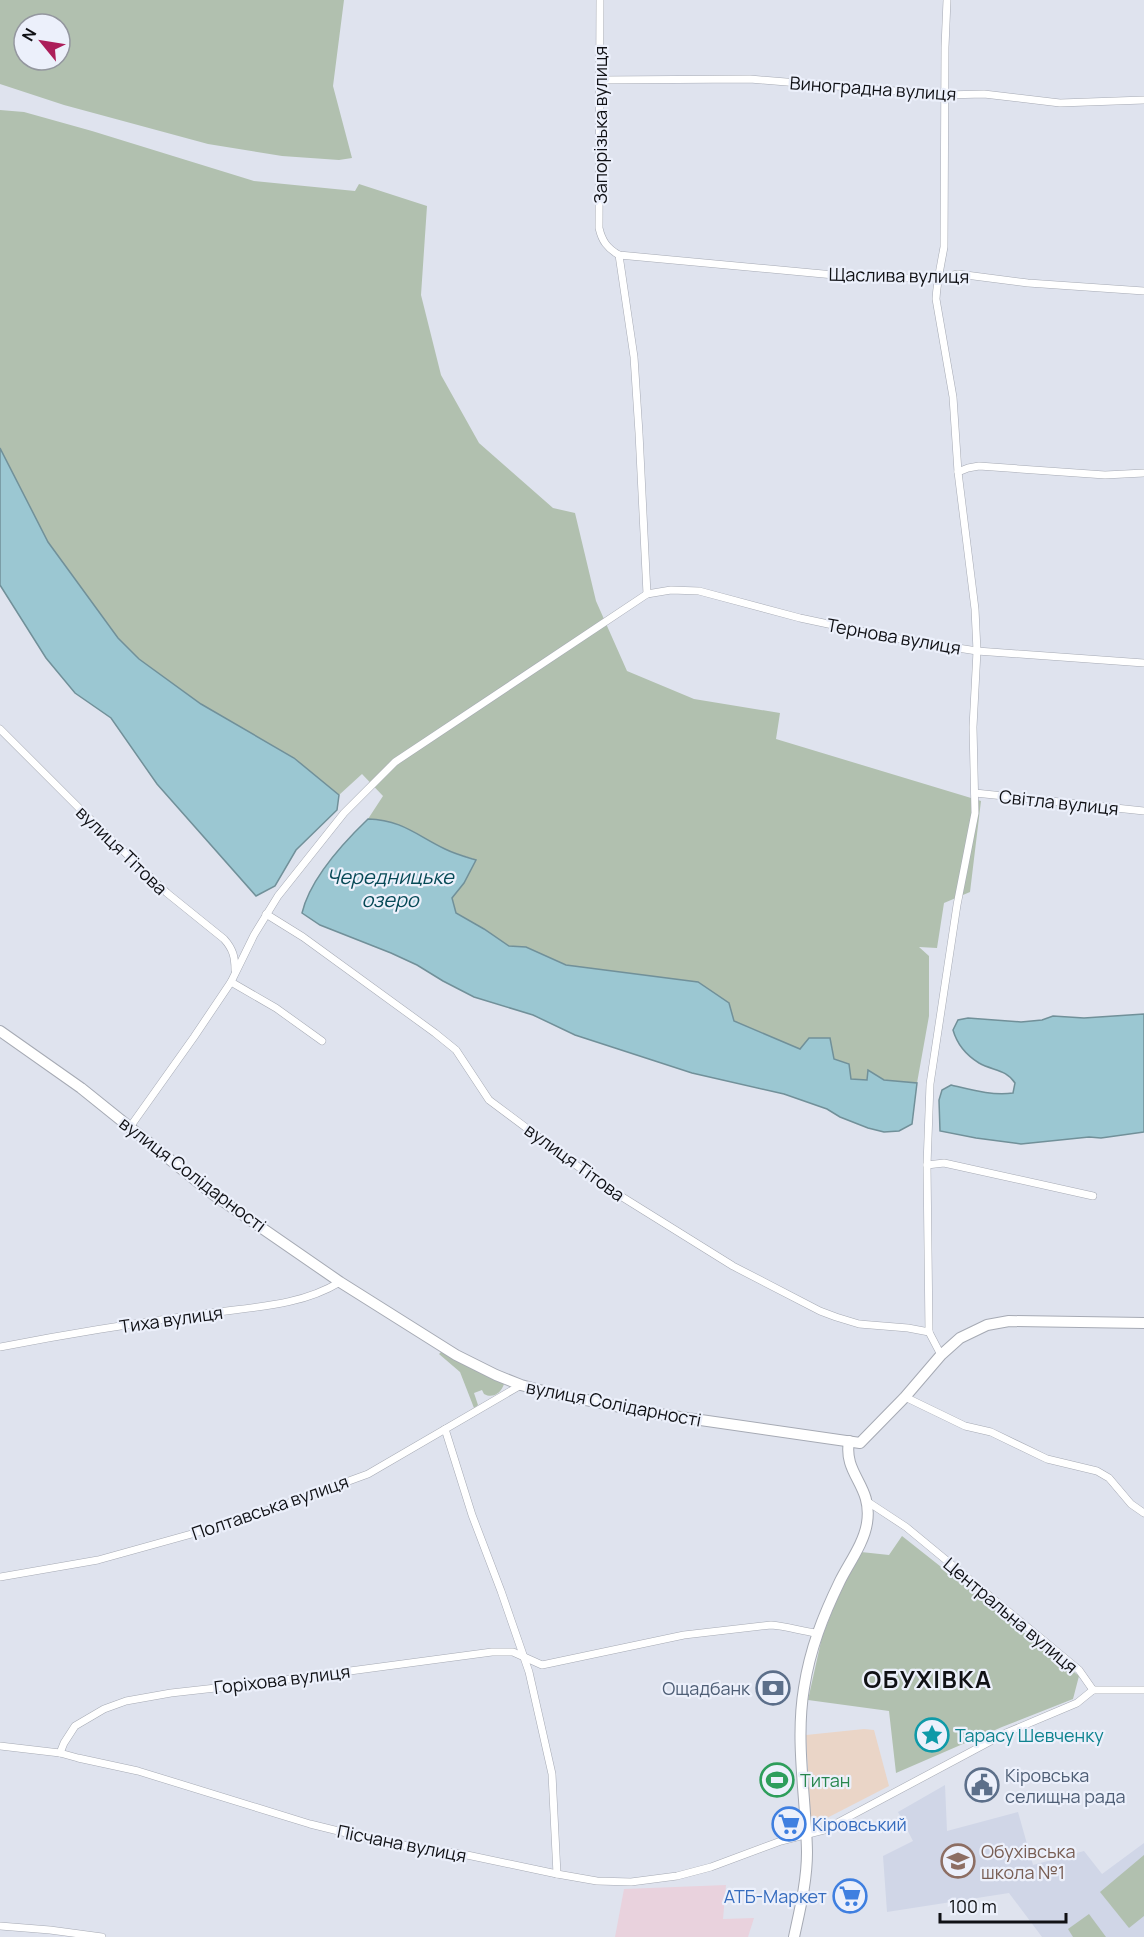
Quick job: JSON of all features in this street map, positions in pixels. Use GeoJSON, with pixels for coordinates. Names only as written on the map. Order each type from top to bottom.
{"type":"FeatureCollection","features":[{"type":"Feature","properties":{"kind":"main road","name":"вулиця Солідарності"},"geometry":{"type":"LineString","coordinates":[[0,1031],[81,1088],[214,1195],[340,1282],[456,1355],[521,1385],[645,1412],[849,1442]]}},
{"type":"Feature","properties":{"kind":"main road"},"geometry":{"type":"LineString","coordinates":[[794,1937],[806,1876],[807,1851],[801,1775],[801,1707],[808,1664],[816,1633],[867,1525],[868,1502],[848,1459],[849,1442],[860,1443],[905,1397],[941,1355],[960,1338],[987,1325],[1009,1321],[1144,1323]]}},
{"type":"Feature","properties":{"kind":"street","name":"Запорізька вулиця"},"geometry":{"type":"LineString","coordinates":[[600,0],[599,228],[601,237],[608,248]]}},
{"type":"Feature","properties":{"kind":"street"},"geometry":{"type":"LineString","coordinates":[[941,1355],[929,1332],[927,1165],[930,1084],[957,905],[975,813],[973,727],[977,651],[975,609],[958,472],[953,397],[936,299],[936,284],[944,247],[947,0]]}},
{"type":"Feature","properties":{"kind":"street","name":"Виноградна вулиця"},"geometry":{"type":"LineString","coordinates":[[601,80],[750,79],[945,94],[984,94],[1060,102],[1144,100]]}},
{"type":"Feature","properties":{"kind":"street","name":"Щаслива вулиця"},"geometry":{"type":"LineString","coordinates":[[608,248],[619,255],[866,278],[939,278],[958,274],[1028,283],[1144,291]]}},
{"type":"Feature","properties":{"kind":"street"},"geometry":{"type":"LineString","coordinates":[[130,1127],[231,982],[266,914],[278,896],[344,813],[395,762],[647,594],[634,357],[619,255]]}},
{"type":"Feature","properties":{"kind":"street"},"geometry":{"type":"LineString","coordinates":[[958,472],[979,466],[1105,475],[1144,473]]}},
{"type":"Feature","properties":{"kind":"street","name":"Тернова вулиця"},"geometry":{"type":"LineString","coordinates":[[647,594],[699,591],[800,618],[894,638],[977,651],[1144,663]]}},
{"type":"Feature","properties":{"kind":"street","name":"вулиця Тітова"},"geometry":{"type":"LineString","coordinates":[[0,729],[167,893],[224,939],[234,954],[235,972]]}},
{"type":"Feature","properties":{"kind":"street","name":"Світла вулиця"},"geometry":{"type":"LineString","coordinates":[[975,793],[1144,811]]}},
{"type":"Feature","properties":{"kind":"street","name":"вулиця Тітова"},"geometry":{"type":"LineString","coordinates":[[266,914],[303,937],[435,1033],[456,1050],[489,1100],[637,1207],[733,1266],[820,1311],[859,1324],[929,1332]]}},
{"type":"Feature","properties":{"kind":"street"},"geometry":{"type":"LineString","coordinates":[[231,982],[276,1008],[321,1041]]}},
{"type":"Feature","properties":{"kind":"street"},"geometry":{"type":"LineString","coordinates":[[927,1165],[944,1163],[1093,1196]]}},
{"type":"Feature","properties":{"kind":"street","name":"Тиха вулиця"},"geometry":{"type":"LineString","coordinates":[[0,1347],[308,1298],[340,1282]]}},
{"type":"Feature","properties":{"kind":"street","name":"Полтавська вулиця"},"geometry":{"type":"LineString","coordinates":[[1,1576],[98,1560],[242,1520],[368,1474],[521,1385]]}},
{"type":"Feature","properties":{"kind":"street"},"geometry":{"type":"LineString","coordinates":[[905,1397],[965,1426],[991,1432],[1047,1459],[1097,1471],[1108,1478],[1131,1504],[1144,1513]]}},
{"type":"Feature","properties":{"kind":"street"},"geometry":{"type":"LineString","coordinates":[[445,1429],[472,1515],[524,1658],[552,1774],[557,1874]]}},
{"type":"Feature","properties":{"kind":"street","name":"Центральна вулиця"},"geometry":{"type":"LineString","coordinates":[[805,1834],[824,1830],[1006,1733],[1077,1703],[1093,1690],[1078,1670],[1043,1640],[906,1527],[868,1502]]}},
{"type":"Feature","properties":{"kind":"street","name":"Горіхова вулиця"},"geometry":{"type":"LineString","coordinates":[[60,1753],[75,1726],[104,1709],[126,1701],[171,1693],[492,1652],[513,1652],[542,1665],[684,1635],[771,1625],[816,1633]]}},
{"type":"Feature","properties":{"kind":"street"},"geometry":{"type":"LineString","coordinates":[[1093,1690],[1144,1690]]}},
{"type":"Feature","properties":{"kind":"street","name":"Пісчана вулиця"},"geometry":{"type":"LineString","coordinates":[[0,1746],[60,1753],[138,1771],[310,1824],[383,1842],[468,1855],[597,1881],[649,1881],[677,1876],[711,1867],[781,1840],[805,1834]]}},
{"type":"Feature","properties":{"kind":"street"},"geometry":{"type":"LineString","coordinates":[[0,1926],[102,1937]]}},
{"type":"Feature","properties":{"kind":"shaded area"},"geometry":{"type":"Polygon","coordinates":[[[874,1730],[889,1786],[825,1819],[811,1822],[806,1735],[874,1730]]]}},
{"type":"Feature","properties":{"kind":"shaded area","name":"Обухівська школа №1"},"geometry":{"type":"Polygon","coordinates":[[[945,1785],[947,1831],[1018,1812],[1033,1865],[1084,1851],[1102,1874],[1144,1843],[1144,1937],[1042,1937],[1009,1893],[887,1912],[883,1856],[913,1841],[898,1812],[945,1785]]]}},
{"type":"Feature","properties":{"kind":"shaded area"},"geometry":{"type":"Polygon","coordinates":[[[726,1885],[723,1919],[754,1918],[748,1937],[615,1937],[624,1889],[726,1885]]]}},
{"type":"Feature","properties":{"kind":"green space"},"geometry":{"type":"Polygon","coordinates":[[[0,0],[344,0],[333,86],[352,158],[339,160],[282,156],[208,144],[64,105],[0,84],[0,0]]]}},
{"type":"Feature","properties":{"kind":"green space"},"geometry":{"type":"Polygon","coordinates":[[[0,110],[24,112],[92,131],[254,181],[355,191],[359,184],[427,206],[421,295],[441,375],[479,443],[553,508],[575,513],[596,601],[627,671],[694,699],[780,713],[776,739],[981,801],[970,892],[944,903],[937,948],[919,947],[929,956],[929,1016],[917,1083],[884,1080],[868,1070],[867,1080],[851,1079],[800,1050],[734,1021],[729,1003],[698,982],[566,965],[526,947],[509,946],[456,913],[452,898],[464,883],[476,860],[449,851],[400,825],[368,819],[383,796],[362,774],[339,795],[294,758],[201,704],[139,659],[117,638],[48,542],[0,448],[0,110]]]}},
{"type":"Feature","properties":{"kind":"green space"},"geometry":{"type":"Polygon","coordinates":[[[442,1351],[504,1384],[501,1390],[490,1396],[484,1394],[482,1390],[474,1393],[478,1405],[474,1408],[460,1372],[439,1354],[442,1351]]]}},
{"type":"Feature","properties":{"kind":"green space"},"geometry":{"type":"Polygon","coordinates":[[[902,1536],[1079,1676],[1073,1699],[896,1773],[889,1711],[808,1700],[822,1637],[844,1581],[861,1552],[889,1555],[902,1536]]]}},
{"type":"Feature","properties":{"kind":"green space"},"geometry":{"type":"Polygon","coordinates":[[[1144,1855],[1144,1916],[1129,1928],[1100,1892],[1144,1855]]]}},
{"type":"Feature","properties":{"kind":"green space"},"geometry":{"type":"Polygon","coordinates":[[[1089,1914],[1106,1937],[1073,1937],[1068,1929],[1089,1914]]]}},
{"type":"Feature","properties":{"kind":"water","name":"Чередницьке озеро"},"geometry":{"type":"Polygon","coordinates":[[[0,448],[48,542],[118,638],[139,659],[201,704],[294,758],[339,795],[337,810],[296,850],[275,886],[256,896],[157,784],[111,718],[75,693],[46,658],[0,585],[0,448]]]}},
{"type":"Feature","properties":{"kind":"water","name":"Чередницьке озеро"},"geometry":{"type":"Polygon","coordinates":[[[368,819],[400,825],[449,851],[476,860],[464,883],[452,898],[456,913],[509,946],[526,947],[566,965],[698,982],[729,1003],[734,1021],[800,1049],[809,1038],[830,1038],[834,1059],[849,1064],[851,1079],[867,1080],[868,1070],[884,1080],[917,1083],[912,1124],[899,1131],[884,1132],[868,1128],[827,1109],[784,1094],[692,1073],[575,1035],[533,1015],[474,997],[417,965],[320,925],[302,913],[306,900],[329,862],[368,819]]]}},
{"type":"Feature","properties":{"kind":"water"},"geometry":{"type":"Polygon","coordinates":[[[1144,1014],[1144,1132],[1021,1144],[940,1131],[939,1100],[942,1090],[951,1085],[975,1091],[1005,1094],[1013,1093],[1015,1083],[1008,1075],[984,1066],[966,1053],[953,1030],[958,1020],[968,1018],[1021,1022],[1042,1020],[1053,1016],[1084,1018],[1144,1014]]]}},
{"type":"Feature","properties":{"kind":"place","name":"Ощадбанк"},"geometry":{"type":"Point","coordinates":[773,1688]}},
{"type":"Feature","properties":{"kind":"place","name":"Тарасу Шевченку"},"geometry":{"type":"Point","coordinates":[932,1735]}},
{"type":"Feature","properties":{"kind":"place","name":"Титан"},"geometry":{"type":"Point","coordinates":[777,1780]}},
{"type":"Feature","properties":{"kind":"place","name":"Кіровська селищна рада"},"geometry":{"type":"Point","coordinates":[982,1785]}},
{"type":"Feature","properties":{"kind":"place","name":"Кіровський"},"geometry":{"type":"Point","coordinates":[789,1824]}},
{"type":"Feature","properties":{"kind":"place","name":"Обухівська школа №1"},"geometry":{"type":"Point","coordinates":[958,1861]}},
{"type":"Feature","properties":{"kind":"place","name":"АТБ-Маркет"},"geometry":{"type":"Point","coordinates":[850,1896]}},
{"type":"Feature","properties":{"kind":"district","name":"ОБУХІВКА"},"geometry":{"type":"Point","coordinates":[928,1678]}}]}
